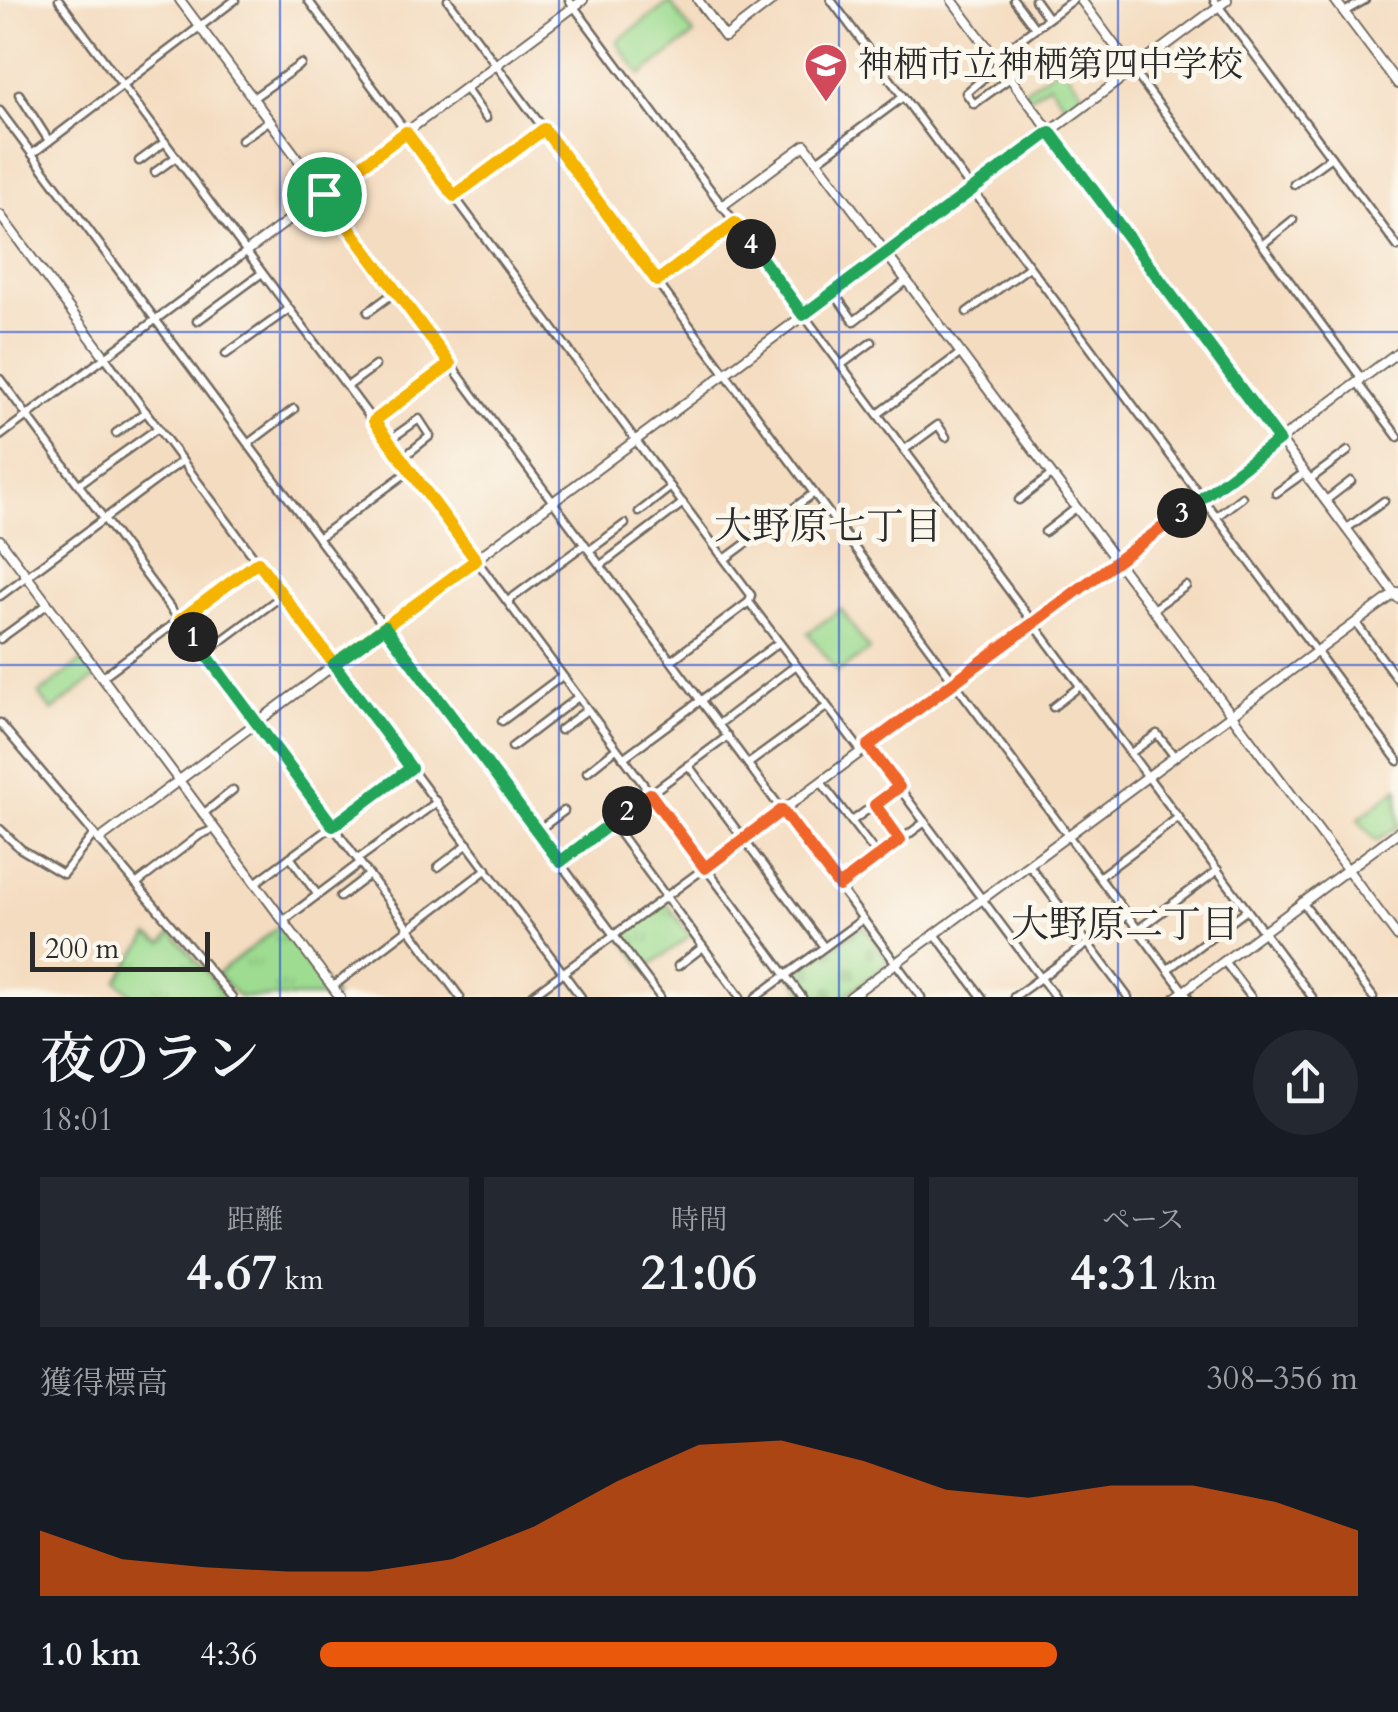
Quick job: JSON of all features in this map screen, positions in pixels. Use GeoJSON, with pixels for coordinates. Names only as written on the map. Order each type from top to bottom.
{"type":"FeatureCollection","features":[{"type":"Feature","properties":{"kind":"street"},"geometry":{"type":"LineString","coordinates":[[59,0],[802,997]]}},
{"type":"Feature","properties":{"kind":"street"},"geometry":{"type":"LineString","coordinates":[[180,0],[921,997]]}},
{"type":"Feature","properties":{"kind":"street"},"geometry":{"type":"LineString","coordinates":[[32,154],[235,0]]}},
{"type":"Feature","properties":{"kind":"street"},"geometry":{"type":"LineString","coordinates":[[308,0],[751,595],[749,602],[672,660]]}},
{"type":"Feature","properties":{"kind":"street"},"geometry":{"type":"LineString","coordinates":[[448,0],[1140,928],[1183,995],[1347,868],[1396,836]]}},
{"type":"Feature","properties":{"kind":"street"},"geometry":{"type":"LineString","coordinates":[[0,436],[496,65],[572,3],[583,0]]}},
{"type":"Feature","properties":{"kind":"street"},"geometry":{"type":"LineString","coordinates":[[698,0],[725,36],[773,0]]}},
{"type":"Feature","properties":{"kind":"street"},"geometry":{"type":"LineString","coordinates":[[831,0],[1398,761]]}},
{"type":"Feature","properties":{"kind":"street"},"geometry":{"type":"LineString","coordinates":[[857,995],[1397,595],[952,0]]}},
{"type":"Feature","properties":{"kind":"street"},"geometry":{"type":"LineString","coordinates":[[1014,0],[1036,28]]}},
{"type":"Feature","properties":{"kind":"street"},"geometry":{"type":"LineString","coordinates":[[1035,0],[1048,18]]}},
{"type":"Feature","properties":{"kind":"street"},"geometry":{"type":"LineString","coordinates":[[1046,49],[974,104],[966,93],[998,61],[1073,0]]}},
{"type":"Feature","properties":{"kind":"street"},"geometry":{"type":"LineString","coordinates":[[1081,0],[1262,244],[1398,437]]}},
{"type":"Feature","properties":{"kind":"street"},"geometry":{"type":"LineString","coordinates":[[0,829],[63,874],[96,837],[178,782],[1134,70],[1217,3],[1228,0]]}},
{"type":"Feature","properties":{"kind":"street"},"geometry":{"type":"LineString","coordinates":[[1335,0],[1398,84]]}},
{"type":"Feature","properties":{"kind":"street"},"geometry":{"type":"LineString","coordinates":[[1344,12],[1365,0]]}},
{"type":"Feature","properties":{"kind":"street"},"geometry":{"type":"LineString","coordinates":[[572,3],[1312,997]]}},
{"type":"Feature","properties":{"kind":"street"},"geometry":{"type":"LineString","coordinates":[[1217,3],[1398,247]]}},
{"type":"Feature","properties":{"kind":"street"},"geometry":{"type":"LineString","coordinates":[[254,98],[301,64]]}},
{"type":"Feature","properties":{"kind":"street"},"geometry":{"type":"LineString","coordinates":[[465,88],[486,118]]}},
{"type":"Feature","properties":{"kind":"street"},"geometry":{"type":"LineString","coordinates":[[19,94],[49,141]]}},
{"type":"Feature","properties":{"kind":"street"},"geometry":{"type":"LineString","coordinates":[[817,161],[904,97]]}},
{"type":"Feature","properties":{"kind":"street"},"geometry":{"type":"LineString","coordinates":[[0,111],[660,997]]}},
{"type":"Feature","properties":{"kind":"street"},"geometry":{"type":"LineString","coordinates":[[241,140],[270,120]]}},
{"type":"Feature","properties":{"kind":"street"},"geometry":{"type":"LineString","coordinates":[[454,196],[544,129]]}},
{"type":"Feature","properties":{"kind":"street"},"geometry":{"type":"LineString","coordinates":[[139,160],[165,142]]}},
{"type":"Feature","properties":{"kind":"street"},"geometry":{"type":"LineString","coordinates":[[722,206],[805,144],[1398,937]]}},
{"type":"Feature","properties":{"kind":"street"},"geometry":{"type":"LineString","coordinates":[[155,172],[176,157]]}},
{"type":"Feature","properties":{"kind":"street"},"geometry":{"type":"LineString","coordinates":[[1294,184],[1331,157]]}},
{"type":"Feature","properties":{"kind":"street"},"geometry":{"type":"LineString","coordinates":[[0,215],[581,997]]}},
{"type":"Feature","properties":{"kind":"street"},"geometry":{"type":"LineString","coordinates":[[1262,244],[1294,220]]}},
{"type":"Feature","properties":{"kind":"street"},"geometry":{"type":"LineString","coordinates":[[657,281],[735,223]]}},
{"type":"Feature","properties":{"kind":"street"},"geometry":{"type":"LineString","coordinates":[[968,312],[1029,267]]}},
{"type":"Feature","properties":{"kind":"street"},"geometry":{"type":"LineString","coordinates":[[197,321],[262,274]]}},
{"type":"Feature","properties":{"kind":"street"},"geometry":{"type":"LineString","coordinates":[[834,293],[854,320],[906,280]]}},
{"type":"Feature","properties":{"kind":"street"},"geometry":{"type":"LineString","coordinates":[[368,312],[398,290]]}},
{"type":"Feature","properties":{"kind":"street"},"geometry":{"type":"LineString","coordinates":[[226,354],[289,308]]}},
{"type":"Feature","properties":{"kind":"street"},"geometry":{"type":"LineString","coordinates":[[841,365],[872,342]]}},
{"type":"Feature","properties":{"kind":"street"},"geometry":{"type":"LineString","coordinates":[[530,997],[1398,352]]}},
{"type":"Feature","properties":{"kind":"street"},"geometry":{"type":"LineString","coordinates":[[878,414],[961,354]]}},
{"type":"Feature","properties":{"kind":"street"},"geometry":{"type":"LineString","coordinates":[[374,421],[450,364]]}},
{"type":"Feature","properties":{"kind":"street"},"geometry":{"type":"LineString","coordinates":[[348,386],[375,366]]}},
{"type":"Feature","properties":{"kind":"street"},"geometry":{"type":"LineString","coordinates":[[0,379],[460,997]]}},
{"type":"Feature","properties":{"kind":"street"},"geometry":{"type":"LineString","coordinates":[[249,443],[294,409]]}},
{"type":"Feature","properties":{"kind":"street"},"geometry":{"type":"LineString","coordinates":[[116,433],[146,412]]}},
{"type":"Feature","properties":{"kind":"street"},"geometry":{"type":"LineString","coordinates":[[388,441],[418,420],[430,436],[401,459]]}},
{"type":"Feature","properties":{"kind":"street"},"geometry":{"type":"LineString","coordinates":[[904,450],[938,426],[946,437]]}},
{"type":"Feature","properties":{"kind":"street"},"geometry":{"type":"LineString","coordinates":[[79,484],[158,428]]}},
{"type":"Feature","properties":{"kind":"street"},"geometry":{"type":"LineString","coordinates":[[1276,493],[1348,451]]}},
{"type":"Feature","properties":{"kind":"street"},"geometry":{"type":"LineString","coordinates":[[0,596],[182,461]]}},
{"type":"Feature","properties":{"kind":"street"},"geometry":{"type":"LineString","coordinates":[[318,538],[409,470]]}},
{"type":"Feature","properties":{"kind":"street"},"geometry":{"type":"LineString","coordinates":[[1019,500],[1051,475]]}},
{"type":"Feature","properties":{"kind":"street"},"geometry":{"type":"LineString","coordinates":[[1325,501],[1352,481]]}},
{"type":"Feature","properties":{"kind":"street"},"geometry":{"type":"LineString","coordinates":[[640,512],[671,488]]}},
{"type":"Feature","properties":{"kind":"street"},"geometry":{"type":"LineString","coordinates":[[725,559],[814,493]]}},
{"type":"Feature","properties":{"kind":"street"},"geometry":{"type":"LineString","coordinates":[[1216,517],[1242,496]]}},
{"type":"Feature","properties":{"kind":"street"},"geometry":{"type":"LineString","coordinates":[[1346,529],[1384,501]]}},
{"type":"Feature","properties":{"kind":"street"},"geometry":{"type":"LineString","coordinates":[[601,565],[682,503]]}},
{"type":"Feature","properties":{"kind":"street"},"geometry":{"type":"LineString","coordinates":[[1044,532],[1076,508]]}},
{"type":"Feature","properties":{"kind":"street"},"geometry":{"type":"LineString","coordinates":[[508,602],[625,524]]}},
{"type":"Feature","properties":{"kind":"street"},"geometry":{"type":"LineString","coordinates":[[0,540],[340,997]]}},
{"type":"Feature","properties":{"kind":"street"},"geometry":{"type":"LineString","coordinates":[[101,678],[258,562]]}},
{"type":"Feature","properties":{"kind":"street"},"geometry":{"type":"LineString","coordinates":[[1153,609],[1186,586]]}},
{"type":"Feature","properties":{"kind":"street"},"geometry":{"type":"LineString","coordinates":[[205,654],[283,595]]}},
{"type":"Feature","properties":{"kind":"street"},"geometry":{"type":"LineString","coordinates":[[749,602],[826,706],[899,787],[1055,997]]}},
{"type":"Feature","properties":{"kind":"street"},"geometry":{"type":"LineString","coordinates":[[0,639],[48,604]]}},
{"type":"Feature","properties":{"kind":"street"},"geometry":{"type":"LineString","coordinates":[[1356,622],[1398,680]]}},
{"type":"Feature","properties":{"kind":"street"},"geometry":{"type":"LineString","coordinates":[[622,758],[778,643]]}},
{"type":"Feature","properties":{"kind":"street"},"geometry":{"type":"LineString","coordinates":[[719,724],[796,666]]}},
{"type":"Feature","properties":{"kind":"street"},"geometry":{"type":"LineString","coordinates":[[502,722],[562,676]]}},
{"type":"Feature","properties":{"kind":"street"},"geometry":{"type":"LineString","coordinates":[[1053,707],[1080,686]]}},
{"type":"Feature","properties":{"kind":"street"},"geometry":{"type":"LineString","coordinates":[[512,747],[578,698]]}},
{"type":"Feature","properties":{"kind":"street"},"geometry":{"type":"LineString","coordinates":[[748,764],[826,706]]}},
{"type":"Feature","properties":{"kind":"street"},"geometry":{"type":"LineString","coordinates":[[560,730],[588,710]]}},
{"type":"Feature","properties":{"kind":"street"},"geometry":{"type":"LineString","coordinates":[[0,723],[232,997]]}},
{"type":"Feature","properties":{"kind":"street"},"geometry":{"type":"LineString","coordinates":[[1131,753],[1157,734],[1174,757]]}},
{"type":"Feature","properties":{"kind":"street"},"geometry":{"type":"LineString","coordinates":[[560,862],[728,736]]}},
{"type":"Feature","properties":{"kind":"street"},"geometry":{"type":"LineString","coordinates":[[586,772],[616,748]]}},
{"type":"Feature","properties":{"kind":"street"},"geometry":{"type":"LineString","coordinates":[[688,765],[824,947]]}},
{"type":"Feature","properties":{"kind":"street"},"geometry":{"type":"LineString","coordinates":[[255,884],[411,768]]}},
{"type":"Feature","properties":{"kind":"street"},"geometry":{"type":"LineString","coordinates":[[821,782],[878,856]]}},
{"type":"Feature","properties":{"kind":"street"},"geometry":{"type":"LineString","coordinates":[[852,821],[899,787]]}},
{"type":"Feature","properties":{"kind":"street"},"geometry":{"type":"LineString","coordinates":[[202,814],[233,790]]}},
{"type":"Feature","properties":{"kind":"street"},"geometry":{"type":"LineString","coordinates":[[283,921],[437,802]]}},
{"type":"Feature","properties":{"kind":"street"},"geometry":{"type":"LineString","coordinates":[[875,805],[900,840]]}},
{"type":"Feature","properties":{"kind":"street"},"geometry":{"type":"LineString","coordinates":[[537,831],[564,810]]}},
{"type":"Feature","properties":{"kind":"street"},"geometry":{"type":"LineString","coordinates":[[1099,877],[1179,817]]}},
{"type":"Feature","properties":{"kind":"street"},"geometry":{"type":"LineString","coordinates":[[611,822],[740,997]]}},
{"type":"Feature","properties":{"kind":"street"},"geometry":{"type":"LineString","coordinates":[[839,886],[925,822]]}},
{"type":"Feature","properties":{"kind":"street"},"geometry":{"type":"LineString","coordinates":[[136,884],[200,834],[214,829]]}},
{"type":"Feature","properties":{"kind":"street"},"geometry":{"type":"LineString","coordinates":[[438,867],[468,844]]}},
{"type":"Feature","properties":{"kind":"street"},"geometry":{"type":"LineString","coordinates":[[290,857],[317,894]]}},
{"type":"Feature","properties":{"kind":"street"},"geometry":{"type":"LineString","coordinates":[[1030,865],[1128,997]]}},
{"type":"Feature","properties":{"kind":"street"},"geometry":{"type":"LineString","coordinates":[[332,986],[487,870]]}},
{"type":"Feature","properties":{"kind":"street"},"geometry":{"type":"LineString","coordinates":[[1140,928],[1218,870]]}},
{"type":"Feature","properties":{"kind":"street"},"geometry":{"type":"LineString","coordinates":[[340,898],[369,875]]}},
{"type":"Feature","properties":{"kind":"street"},"geometry":{"type":"LineString","coordinates":[[1302,902],[1373,997]]}},
{"type":"Feature","properties":{"kind":"street"},"geometry":{"type":"LineString","coordinates":[[1168,968],[1247,910]]}},
{"type":"Feature","properties":{"kind":"street"},"geometry":{"type":"LineString","coordinates":[[1014,997],[1127,915]]}},
{"type":"Feature","properties":{"kind":"street"},"geometry":{"type":"LineString","coordinates":[[756,997],[864,919]]}},
{"type":"Feature","properties":{"kind":"street"},"geometry":{"type":"LineString","coordinates":[[935,934],[982,997]]}},
{"type":"Feature","properties":{"kind":"street"},"geometry":{"type":"LineString","coordinates":[[678,966],[703,947]]}},
{"type":"Feature","properties":{"kind":"street"},"geometry":{"type":"LineString","coordinates":[[1224,961],[1251,997]]}},
{"type":"Feature","properties":{"kind":"green space"},"geometry":{"type":"Polygon","coordinates":[[[670,2],[694,35],[641,75],[616,42],[670,2]]]}},
{"type":"Feature","properties":{"kind":"green space"},"geometry":{"type":"Polygon","coordinates":[[[1062,64],[1086,98],[1068,110],[1049,84],[1029,98],[1024,91],[1062,64]]]}},
{"type":"Feature","properties":{"kind":"green space"},"geometry":{"type":"Polygon","coordinates":[[[841,609],[869,650],[838,672],[808,633],[841,609]]]}},
{"type":"Feature","properties":{"kind":"green space"},"geometry":{"type":"Polygon","coordinates":[[[83,660],[96,677],[52,711],[39,694],[83,660]]]}},
{"type":"Feature","properties":{"kind":"green space"},"geometry":{"type":"Polygon","coordinates":[[[1398,788],[1398,826],[1376,841],[1358,819],[1398,788]]]}},
{"type":"Feature","properties":{"kind":"green space"},"geometry":{"type":"Polygon","coordinates":[[[665,901],[690,936],[645,969],[620,935],[665,901]]]}},
{"type":"Feature","properties":{"kind":"green space"},"geometry":{"type":"Polygon","coordinates":[[[281,925],[335,997],[239,997],[217,974],[281,925]]]}},
{"type":"Feature","properties":{"kind":"green space"},"geometry":{"type":"Polygon","coordinates":[[[863,925],[890,963],[843,997],[807,997],[791,976],[863,925]]]}},
{"type":"Feature","properties":{"kind":"green space"},"geometry":{"type":"Polygon","coordinates":[[[172,932],[227,997],[134,997],[117,981],[149,935],[163,943],[172,932]]]}},
{"type":"Feature","properties":{"kind":"place","name":"神栖市立神栖第四中学校"},"geometry":{"type":"Point","coordinates":[826,103]}},
{"type":"Feature","properties":{"kind":"district","name":"大野原七丁目"},"geometry":{"type":"Point","coordinates":[828,527]}},
{"type":"Feature","properties":{"kind":"district","name":"大野原二丁目"},"geometry":{"type":"Point","coordinates":[1125,925]}},
{"type":"Feature","properties":{"kind":"route"},"geometry":{"type":"LineString","coordinates":[[324,194],[359,236],[450,364],[374,421],[476,560],[334,664],[258,562],[180,620],[333,826],[411,768],[334,664],[385,627],[560,862],[650,794],[705,868],[782,810],[839,886],[900,840],[875,805],[899,787],[868,746],[1279,440],[1050,132],[803,315],[735,223],[657,281],[544,129],[454,196],[406,132],[324,194]]}}]}
